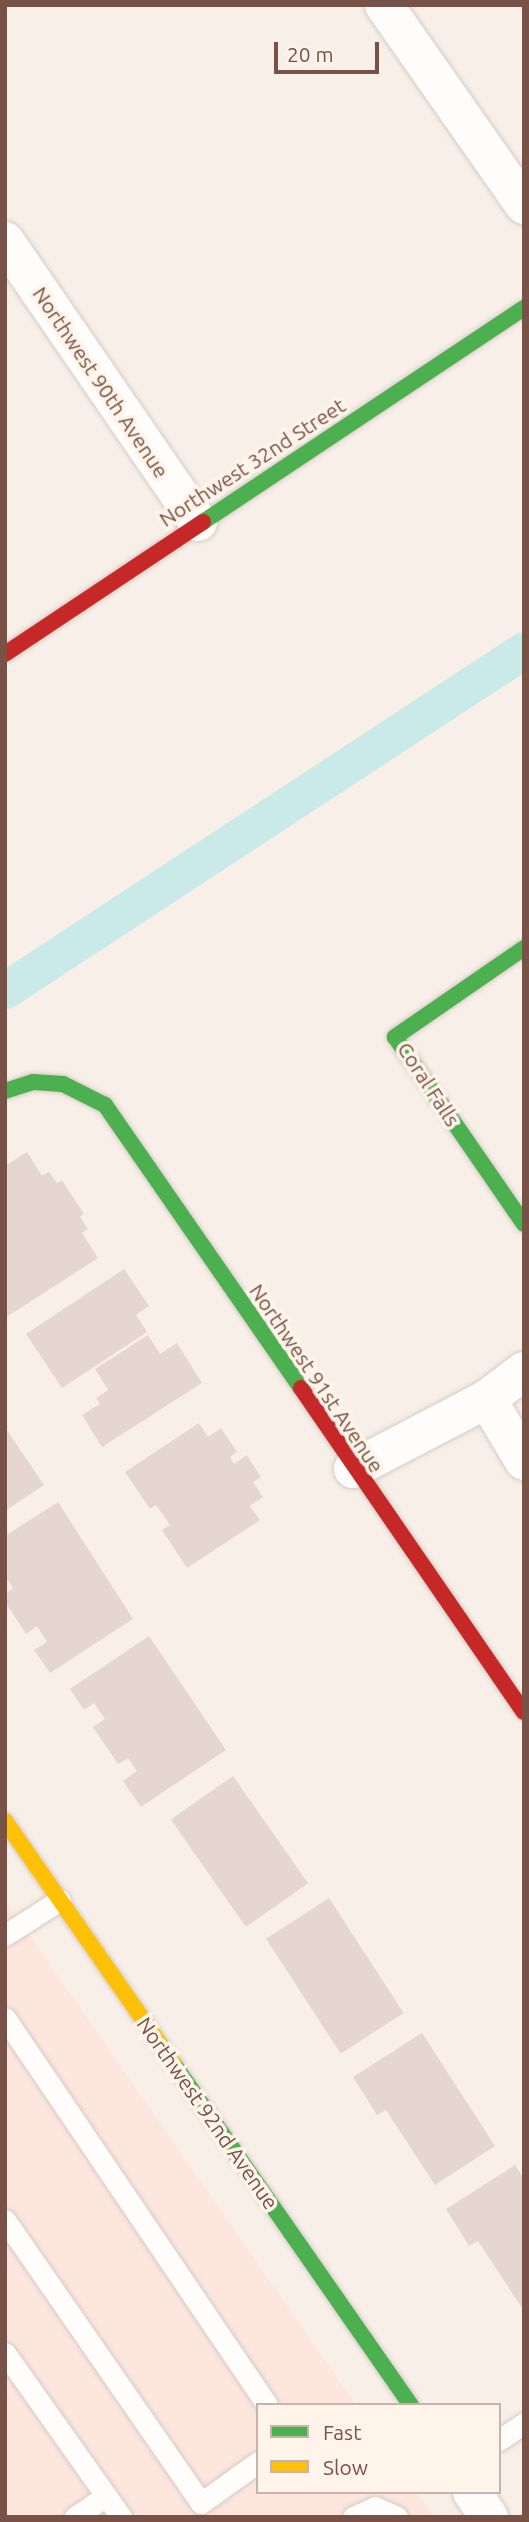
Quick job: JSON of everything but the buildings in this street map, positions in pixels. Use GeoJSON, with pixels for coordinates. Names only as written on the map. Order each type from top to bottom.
{"type":"FeatureCollection","features":[{"type":"Feature","properties":{"kind":"street"},"geometry":{"type":"LineString","coordinates":[[384,5],[524,205]]}},
{"type":"Feature","properties":{"kind":"street","name":"Northwest 90th Avenue"},"geometry":{"type":"LineString","coordinates":[[5,241],[198,522]]}},
{"type":"Feature","properties":{"kind":"street","name":"Northwest 32nd Street"},"geometry":{"type":"LineString","coordinates":[[5,654],[198,522],[524,308]]}},
{"type":"Feature","properties":{"kind":"street","name":"Coral Falls"},"geometry":{"type":"LineString","coordinates":[[524,948],[396,1037],[524,1224]]}},
{"type":"Feature","properties":{"kind":"street","name":"Northwest 91st Avenue"},"geometry":{"type":"LineString","coordinates":[[5,1091],[33,1082],[63,1084],[105,1105],[353,1469],[524,1712]]}},
{"type":"Feature","properties":{"kind":"street"},"geometry":{"type":"LineString","coordinates":[[353,1469],[487,1399],[524,1371]]}},
{"type":"Feature","properties":{"kind":"street"},"geometry":{"type":"LineString","coordinates":[[487,1399],[524,1461]]}},
{"type":"Feature","properties":{"kind":"street","name":"Northwest 92nd Avenue"},"geometry":{"type":"LineString","coordinates":[[5,1821],[410,2403]]}},
{"type":"Feature","properties":{"kind":"street"},"geometry":{"type":"LineString","coordinates":[[473,2494],[489,2517]]}},
{"type":"Feature","properties":{"kind":"lane"},"geometry":{"type":"LineString","coordinates":[[5,1935],[60,1900]]}},
{"type":"Feature","properties":{"kind":"lane"},"geometry":{"type":"LineString","coordinates":[[5,2018],[266,2403]]}},
{"type":"Feature","properties":{"kind":"lane"},"geometry":{"type":"LineString","coordinates":[[5,2220],[201,2503],[256,2463]]}},
{"type":"Feature","properties":{"kind":"lane"},"geometry":{"type":"LineString","coordinates":[[5,2353],[121,2517]]}},
{"type":"Feature","properties":{"kind":"lane"},"geometry":{"type":"LineString","coordinates":[[501,2439],[524,2423]]}},
{"type":"Feature","properties":{"kind":"lane"},"geometry":{"type":"LineString","coordinates":[[75,2517],[106,2496]]}},
{"type":"Feature","properties":{"kind":"lane"},"geometry":{"type":"LineString","coordinates":[[353,2517],[375,2507],[397,2517]]}},
{"type":"Feature","properties":{"kind":"shaded area"},"geometry":{"type":"Polygon","coordinates":[[[5,1900],[355,2403],[256,2403],[256,2494],[418,2494],[434,2517],[5,2517],[5,1900]]]}},
{"type":"Feature","properties":{"kind":"waterway"},"geometry":{"type":"LineString","coordinates":[[5,990],[524,650]]}},
{"type":"Feature","properties":{"kind":"traffic: fast"},"geometry":{"type":"LineString","coordinates":[[203,522],[524,308]]}},
{"type":"Feature","properties":{"kind":"traffic: fast"},"geometry":{"type":"LineString","coordinates":[[524,948],[395,1037],[524,1224]]}},
{"type":"Feature","properties":{"kind":"traffic: fast"},"geometry":{"type":"LineString","coordinates":[[5,1091],[33,1082],[63,1084],[105,1105],[301,1388]]}},
{"type":"Feature","properties":{"kind":"traffic: fast"},"geometry":{"type":"LineString","coordinates":[[173,2063],[410,2403]]}},
{"type":"Feature","properties":{"kind":"traffic: slow"},"geometry":{"type":"LineString","coordinates":[[5,1821],[173,2063]]}},
{"type":"Feature","properties":{"kind":"traffic: jam"},"geometry":{"type":"LineString","coordinates":[[5,654],[203,522]]}},
{"type":"Feature","properties":{"kind":"traffic: jam"},"geometry":{"type":"LineString","coordinates":[[301,1388],[524,1712]]}}]}
